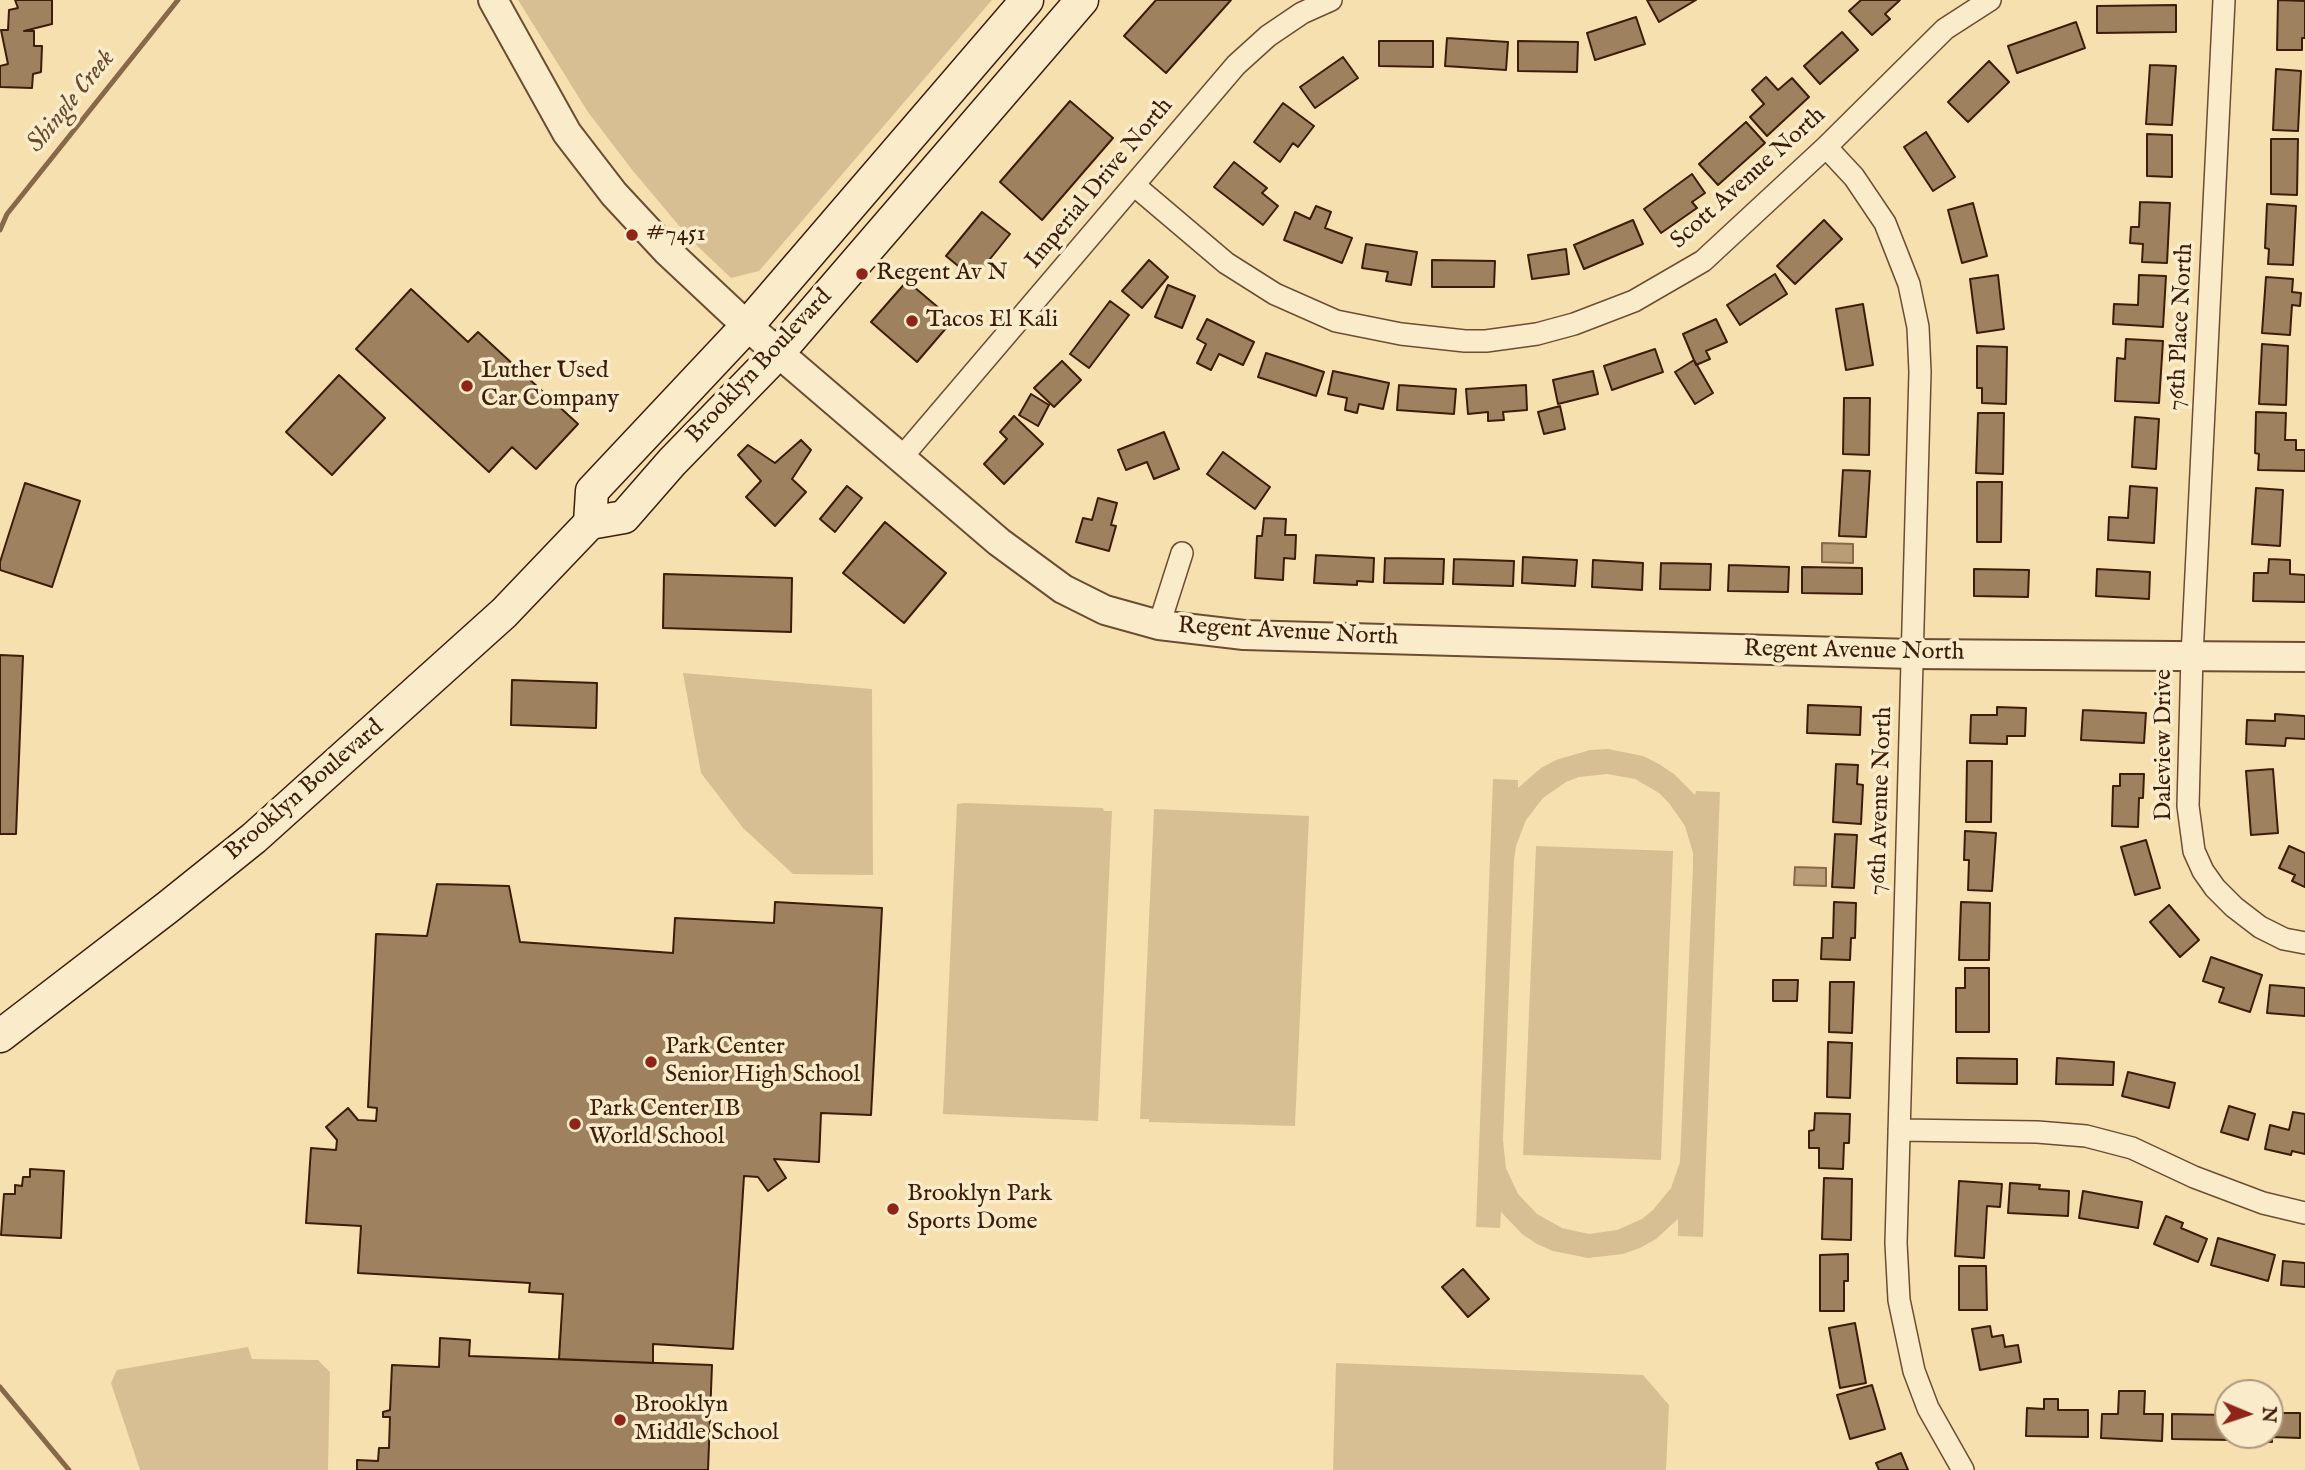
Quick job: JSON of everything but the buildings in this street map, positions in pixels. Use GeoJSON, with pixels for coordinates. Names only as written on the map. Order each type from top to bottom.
{"type":"FeatureCollection","features":[{"type":"Feature","properties":{"kind":"main road","name":"Brooklyn Boulevard"},"geometry":{"type":"LineString","coordinates":[[590,523],[593,491],[747,326],[1027,0]]}},
{"type":"Feature","properties":{"kind":"main road","name":"Brooklyn Boulevard"},"geometry":{"type":"LineString","coordinates":[[0,1037],[254,838],[504,613],[590,523],[624,517],[672,462],[778,353],[1082,0]]}},
{"type":"Feature","properties":{"kind":"street","name":"Regent Avenue North"},"geometry":{"type":"LineString","coordinates":[[493,0],[567,134],[614,194],[667,251],[747,326],[999,542],[1063,589],[1105,610],[1159,625],[1244,635],[1912,654],[2305,657]]}},
{"type":"Feature","properties":{"kind":"street","name":"Imperial Drive North"},"geometry":{"type":"LineString","coordinates":[[902,457],[1236,65],[1268,36],[1302,13],[1331,0]]}},
{"type":"Feature","properties":{"kind":"street","name":"Scott Avenue North"},"geometry":{"type":"LineString","coordinates":[[1134,186],[1226,262],[1275,294],[1336,321],[1401,334],[1486,341],[1530,335],[1574,324],[1656,290],[1703,261],[1826,147],[1945,30],[1990,0]]}},
{"type":"Feature","properties":{"kind":"street","name":"76th Place North"},"geometry":{"type":"LineString","coordinates":[[2192,656],[2224,0]]}},
{"type":"Feature","properties":{"kind":"street","name":"76th Avenue North"},"geometry":{"type":"LineString","coordinates":[[1826,147],[1854,177],[1885,223],[1902,261],[1915,307],[1920,372],[1896,1243],[1902,1322],[1920,1388],[1963,1470]]}},
{"type":"Feature","properties":{"kind":"street"},"geometry":{"type":"LineString","coordinates":[[1159,625],[1182,553]]}},
{"type":"Feature","properties":{"kind":"street","name":"Daleview Drive"},"geometry":{"type":"LineString","coordinates":[[2192,656],[2188,806],[2191,838],[2198,861],[2215,888],[2242,914],[2284,939],[2305,943]]}},
{"type":"Feature","properties":{"kind":"street"},"geometry":{"type":"LineString","coordinates":[[1899,1130],[2037,1132],[2086,1136],[2132,1148],[2194,1177],[2263,1203],[2305,1213]]}},
{"type":"Feature","properties":{"kind":"shaded area"},"geometry":{"type":"Polygon","coordinates":[[[518,0],[992,0],[759,271],[731,278],[692,241],[633,171],[588,112],[518,0]]]}},
{"type":"Feature","properties":{"kind":"shaded area"},"geometry":{"type":"Polygon","coordinates":[[[1822,543],[1853,544],[1853,563],[1822,562],[1822,543]]]}},
{"type":"Feature","properties":{"kind":"shaded area"},"geometry":{"type":"Polygon","coordinates":[[[683,673],[872,689],[873,875],[793,874],[743,828],[701,773],[683,673]]]}},
{"type":"Feature","properties":{"kind":"shaded area"},"geometry":{"type":"Polygon","coordinates":[[[1608,749],[1643,756],[1674,774],[1695,795],[1696,791],[1720,792],[1703,1237],[1678,1236],[1678,1219],[1656,1239],[1640,1248],[1623,1254],[1588,1258],[1553,1251],[1537,1244],[1522,1234],[1501,1212],[1500,1228],[1476,1227],[1493,779],[1518,780],[1518,788],[1541,768],[1556,760],[1590,750],[1608,749]],[[1607,774],[1579,777],[1566,782],[1543,798],[1526,820],[1516,846],[1514,860],[1503,1140],[1506,1168],[1518,1194],[1537,1214],[1562,1228],[1589,1234],[1617,1230],[1642,1219],[1671,1188],[1680,1162],[1693,853],[1685,826],[1669,803],[1659,793],[1635,779],[1607,774]]]}},
{"type":"Feature","properties":{"kind":"shaded area"},"geometry":{"type":"Polygon","coordinates":[[[957,804],[1103,808],[1104,811],[1112,811],[1098,1121],[943,1114],[957,804]]]}},
{"type":"Feature","properties":{"kind":"shaded area"},"geometry":{"type":"Polygon","coordinates":[[[1154,809],[1309,816],[1295,1126],[1149,1122],[1149,1119],[1140,1119],[1154,809]]]}},
{"type":"Feature","properties":{"kind":"shaded area"},"geometry":{"type":"Polygon","coordinates":[[[1536,846],[1673,851],[1661,1160],[1523,1155],[1536,846]]]}},
{"type":"Feature","properties":{"kind":"shaded area"},"geometry":{"type":"Polygon","coordinates":[[[1795,867],[1826,868],[1826,886],[1794,885],[1795,867]]]}},
{"type":"Feature","properties":{"kind":"shaded area"},"geometry":{"type":"Polygon","coordinates":[[[248,1347],[252,1359],[318,1360],[330,1372],[328,1470],[140,1470],[111,1383],[117,1370],[248,1347]]]}},
{"type":"Feature","properties":{"kind":"shaded area"},"geometry":{"type":"Polygon","coordinates":[[[1336,1363],[1643,1375],[1669,1405],[1666,1470],[1333,1470],[1336,1363]]]}},
{"type":"Feature","properties":{"kind":"waterway","name":"Shingle Creek"},"geometry":{"type":"LineString","coordinates":[[0,230],[7,214],[178,0]]}},
{"type":"Feature","properties":{"kind":"waterway","name":"Shingle Creek"},"geometry":{"type":"LineString","coordinates":[[0,1387],[69,1470]]}},
{"type":"Feature","properties":{"kind":"place","name":"#7451"},"geometry":{"type":"Point","coordinates":[632,235]}},
{"type":"Feature","properties":{"kind":"place","name":"Regent Av N"},"geometry":{"type":"Point","coordinates":[862,274]}},
{"type":"Feature","properties":{"kind":"place","name":"Tacos El Kali"},"geometry":{"type":"Point","coordinates":[912,321]}},
{"type":"Feature","properties":{"kind":"place","name":"Luther Used Car Company"},"geometry":{"type":"Point","coordinates":[467,386]}},
{"type":"Feature","properties":{"kind":"place","name":"Park Center Senior High School"},"geometry":{"type":"Point","coordinates":[651,1062]}},
{"type":"Feature","properties":{"kind":"place","name":"Park Center IB World School"},"geometry":{"type":"Point","coordinates":[575,1124]}},
{"type":"Feature","properties":{"kind":"place","name":"Brooklyn Park Sports Dome"},"geometry":{"type":"Point","coordinates":[893,1209]}},
{"type":"Feature","properties":{"kind":"place","name":"Brooklyn Middle School"},"geometry":{"type":"Point","coordinates":[620,1420]}}]}
